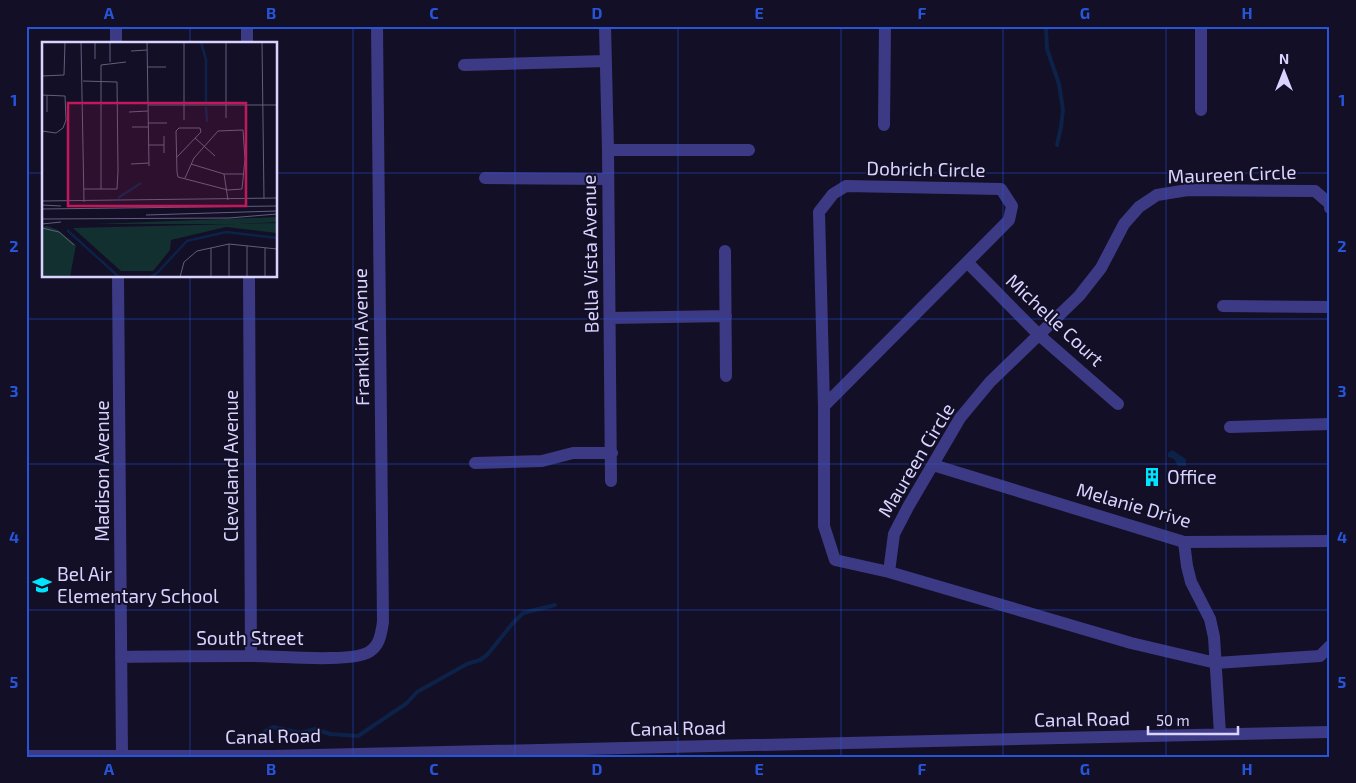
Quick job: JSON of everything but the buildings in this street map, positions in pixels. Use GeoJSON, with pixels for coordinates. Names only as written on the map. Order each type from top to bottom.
{"type":"FeatureCollection","features":[{"type":"Feature","properties":{"kind":"street"},"geometry":{"type":"LineString","coordinates":[[116,26],[116,42]]}},
{"type":"Feature","properties":{"kind":"street"},"geometry":{"type":"LineString","coordinates":[[247,26],[247,42]]}},
{"type":"Feature","properties":{"kind":"street","name":"Franklin Avenue"},"geometry":{"type":"LineString","coordinates":[[376,26],[383,622],[380,639],[376,646]]}},
{"type":"Feature","properties":{"kind":"street","name":"Bella Vista Avenue"},"geometry":{"type":"LineString","coordinates":[[604,26],[608,150],[611,481]]}},
{"type":"Feature","properties":{"kind":"street"},"geometry":{"type":"LineString","coordinates":[[884,26],[884,125]]}},
{"type":"Feature","properties":{"kind":"street"},"geometry":{"type":"LineString","coordinates":[[1201,26],[1201,110]]}},
{"type":"Feature","properties":{"kind":"street"},"geometry":{"type":"LineString","coordinates":[[464,65],[606,61]]}},
{"type":"Feature","properties":{"kind":"street"},"geometry":{"type":"LineString","coordinates":[[608,150],[749,150]]}},
{"type":"Feature","properties":{"kind":"street"},"geometry":{"type":"LineString","coordinates":[[485,178],[607,179]]}},
{"type":"Feature","properties":{"kind":"street","name":"Dobrich Circle"},"geometry":{"type":"LineString","coordinates":[[824,406],[1009,220],[1012,206],[1001,189],[846,186],[833,194],[819,212],[824,406],[824,526],[835,560],[889,572]]}},
{"type":"Feature","properties":{"kind":"street","name":"Maureen Circle"},"geometry":{"type":"LineString","coordinates":[[889,572],[894,534],[960,418],[990,382],[1079,296],[1101,268],[1124,224],[1139,207],[1157,195],[1188,190],[1314,191],[1330,204],[1330,208]]}},
{"type":"Feature","properties":{"kind":"street"},"geometry":{"type":"LineString","coordinates":[[725,251],[726,376]]}},
{"type":"Feature","properties":{"kind":"street","name":"Michelle Court"},"geometry":{"type":"LineString","coordinates":[[967,262],[1039,334],[1118,404]]}},
{"type":"Feature","properties":{"kind":"street","name":"Madison Avenue"},"geometry":{"type":"LineString","coordinates":[[118,278],[122,756]]}},
{"type":"Feature","properties":{"kind":"street","name":"Cleveland Avenue"},"geometry":{"type":"LineString","coordinates":[[249,278],[251,656]]}},
{"type":"Feature","properties":{"kind":"street"},"geometry":{"type":"LineString","coordinates":[[1222,306],[1330,307]]}},
{"type":"Feature","properties":{"kind":"street"},"geometry":{"type":"LineString","coordinates":[[610,318],[726,316]]}},
{"type":"Feature","properties":{"kind":"street"},"geometry":{"type":"LineString","coordinates":[[1230,427],[1330,424]]}},
{"type":"Feature","properties":{"kind":"street"},"geometry":{"type":"LineString","coordinates":[[475,463],[542,460],[573,453],[612,453]]}},
{"type":"Feature","properties":{"kind":"street","name":"Melanie Drive"},"geometry":{"type":"LineString","coordinates":[[933,465],[1184,542],[1330,541]]}},
{"type":"Feature","properties":{"kind":"street"},"geometry":{"type":"LineString","coordinates":[[1184,542],[1186,566],[1191,582],[1210,619],[1216,663],[1220,734]]}},
{"type":"Feature","properties":{"kind":"street"},"geometry":{"type":"LineString","coordinates":[[889,572],[1131,643],[1216,663],[1320,656],[1330,646]]}},
{"type":"Feature","properties":{"kind":"street","name":"South Street"},"geometry":{"type":"LineString","coordinates":[[121,657],[251,656],[342,658],[363,654],[376,646]]}},
{"type":"Feature","properties":{"kind":"street","name":"Canal Road"},"geometry":{"type":"LineString","coordinates":[[26,756],[292,756],[1330,732]]}},
{"type":"Feature","properties":{"kind":"water"},"geometry":{"type":"Polygon","coordinates":[[[1172,450],[1186,459],[1186,466],[1178,466],[1174,459],[1168,457],[1168,453],[1172,450]]]}},
{"type":"Feature","properties":{"kind":"waterway"},"geometry":{"type":"LineString","coordinates":[[1046,29],[1047,49],[1059,84],[1063,110],[1057,145]]}},
{"type":"Feature","properties":{"kind":"waterway"},"geometry":{"type":"LineString","coordinates":[[265,731],[273,727],[301,733],[315,729],[330,734],[358,736],[407,703],[417,692],[487,655],[523,613],[555,605]]}},
{"type":"Feature","properties":{"kind":"place","name":"Office"},"geometry":{"type":"Point","coordinates":[1152,477]}},
{"type":"Feature","properties":{"kind":"place","name":"Bel Air Elementary School"},"geometry":{"type":"Point","coordinates":[42,585]}}]}
